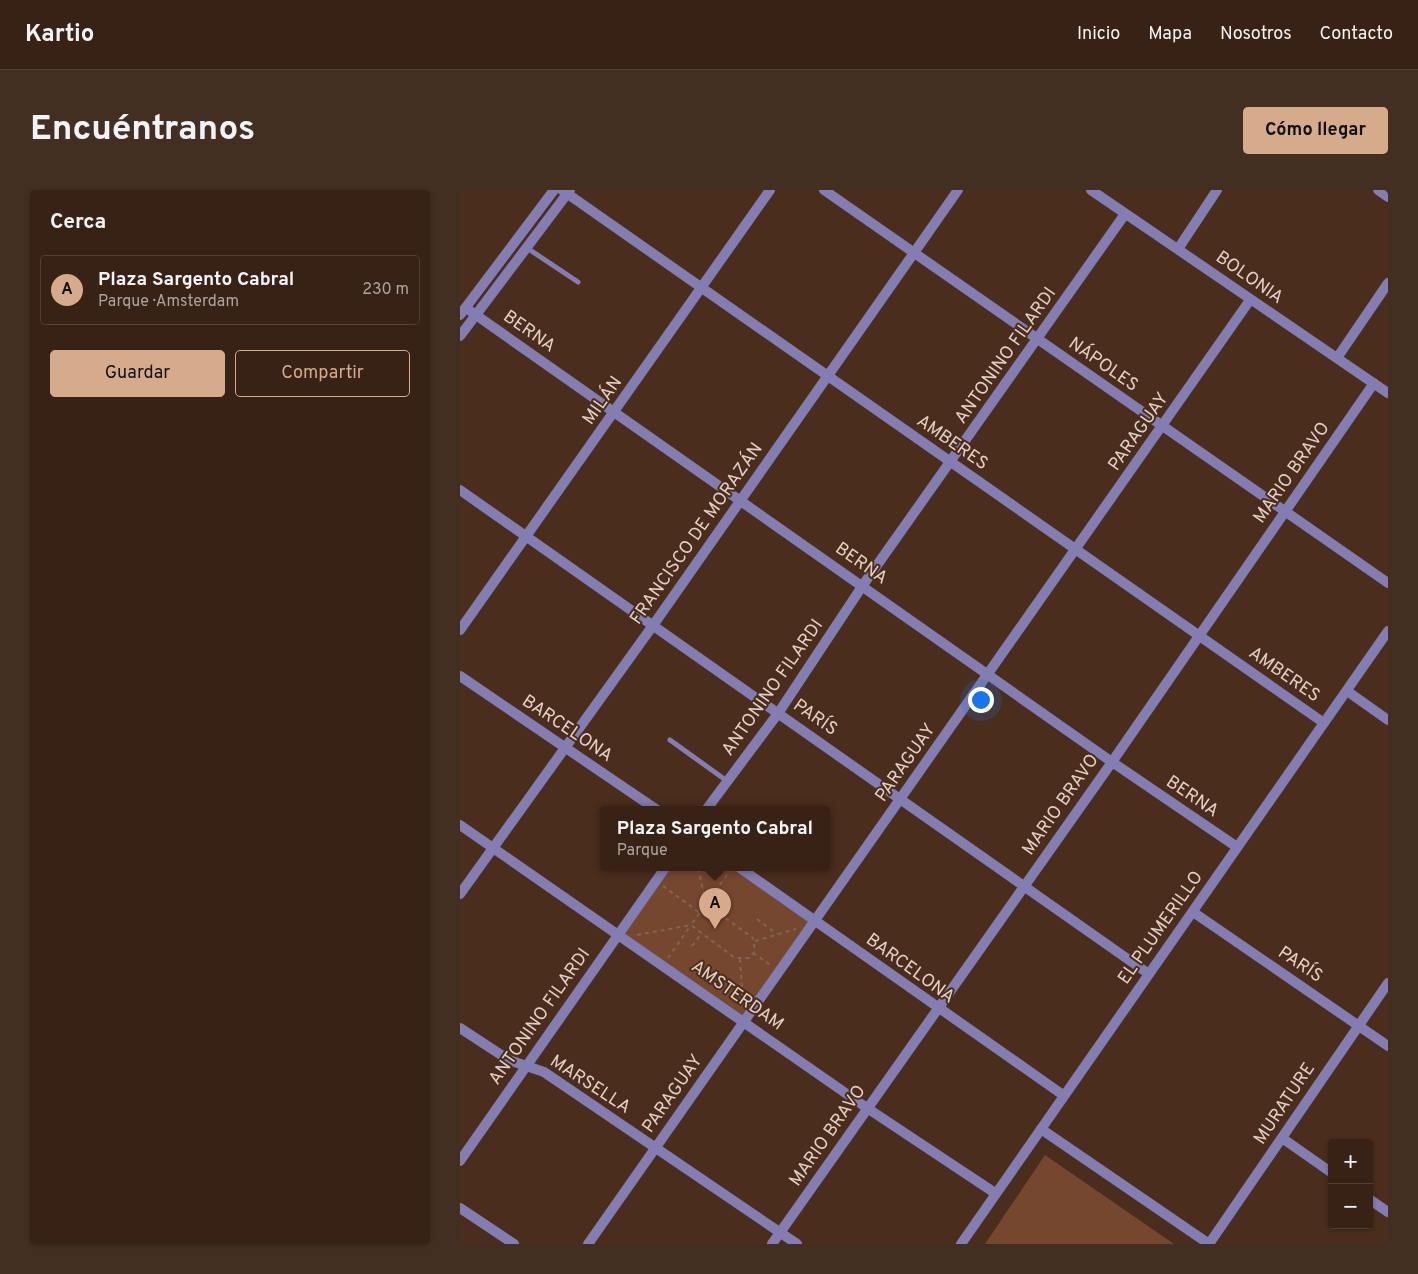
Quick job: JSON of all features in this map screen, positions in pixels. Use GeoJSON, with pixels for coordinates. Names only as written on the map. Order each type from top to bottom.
{"type":"FeatureCollection","features":[{"type":"Feature","properties":{"kind":"street"},"geometry":{"type":"LineString","coordinates":[[463,312],[554,190]]}},
{"type":"Feature","properties":{"kind":"street","name":"MILÁN"},"geometry":{"type":"LineString","coordinates":[[460,630],[770,190]]}},
{"type":"Feature","properties":{"kind":"street","name":"NÁPOLES"},"geometry":{"type":"LineString","coordinates":[[824,190],[1388,583]]}},
{"type":"Feature","properties":{"kind":"street","name":"FRANCISCO DE MORAZÁN"},"geometry":{"type":"LineString","coordinates":[[460,894],[654,624],[958,190]]}},
{"type":"Feature","properties":{"kind":"street","name":"BOLONIA"},"geometry":{"type":"LineString","coordinates":[[1091,190],[1388,393]]}},
{"type":"Feature","properties":{"kind":"street"},"geometry":{"type":"LineString","coordinates":[[1178,249],[1217,190]]}},
{"type":"Feature","properties":{"kind":"street"},"geometry":{"type":"LineString","coordinates":[[1378,190],[1388,197]]}},
{"type":"Feature","properties":{"kind":"street"},"geometry":{"type":"LineString","coordinates":[[460,336],[528,248],[566,192]]}},
{"type":"Feature","properties":{"kind":"street","name":"AMBERES"},"geometry":{"type":"LineString","coordinates":[[566,192],[1324,723]]}},
{"type":"Feature","properties":{"kind":"street","name":"ANTONINO FILARDI"},"geometry":{"type":"LineString","coordinates":[[709,806],[779,712],[863,585],[952,462],[1125,214]]}},
{"type":"Feature","properties":{"kind":"street"},"geometry":{"type":"LineString","coordinates":[[1337,358],[1388,283]]}},
{"type":"Feature","properties":{"kind":"street","name":"PARAGUAY"},"geometry":{"type":"LineString","coordinates":[[588,1244],[1250,300]]}},
{"type":"Feature","properties":{"kind":"street","name":"BERNA"},"geometry":{"type":"LineString","coordinates":[[463,312],[476,315],[863,585],[1112,762],[1237,847]]}},
{"type":"Feature","properties":{"kind":"street","name":"MARIO BRAVO"},"geometry":{"type":"LineString","coordinates":[[772,1244],[1024,884],[1112,762],[1374,383]]}},
{"type":"Feature","properties":{"kind":"street","name":"PARÍS"},"geometry":{"type":"LineString","coordinates":[[460,490],[654,624],[1149,974]]}},
{"type":"Feature","properties":{"kind":"street","name":"EL PLUMERILLO"},"geometry":{"type":"LineString","coordinates":[[961,1244],[1388,631]]}},
{"type":"Feature","properties":{"kind":"street","name":"BARCELONA"},"geometry":{"type":"LineString","coordinates":[[460,676],[651,806]]}},
{"type":"Feature","properties":{"kind":"street","name":"AMBERES"},"geometry":{"type":"LineString","coordinates":[[1347,691],[1388,720]]}},
{"type":"Feature","properties":{"kind":"street","name":"AMSTERDAM"},"geometry":{"type":"LineString","coordinates":[[460,825],[622,935],[867,1108],[995,1193]]}},
{"type":"Feature","properties":{"kind":"street","name":"ANTONINO FILARDI"},"geometry":{"type":"LineString","coordinates":[[460,1161],[525,1067],[622,935],[663,871]]}},
{"type":"Feature","properties":{"kind":"street","name":"BARCELONA"},"geometry":{"type":"LineString","coordinates":[[744,871],[814,923],[1063,1096]]}},
{"type":"Feature","properties":{"kind":"street","name":"PARÍS"},"geometry":{"type":"LineString","coordinates":[[1193,912],[1388,1046]]}},
{"type":"Feature","properties":{"kind":"street","name":"MURATURE"},"geometry":{"type":"LineString","coordinates":[[1209,1244],[1388,983]]}},
{"type":"Feature","properties":{"kind":"street","name":"MARSELLA"},"geometry":{"type":"LineString","coordinates":[[460,1028],[509,1060],[544,1072],[797,1244]]}},
{"type":"Feature","properties":{"kind":"street"},"geometry":{"type":"LineString","coordinates":[[1041,1129],[1209,1244]]}},
{"type":"Feature","properties":{"kind":"street"},"geometry":{"type":"LineString","coordinates":[[1282,1138],[1328,1170]]}},
{"type":"Feature","properties":{"kind":"street"},"geometry":{"type":"LineString","coordinates":[[1373,1202],[1388,1212]]}},
{"type":"Feature","properties":{"kind":"street"},"geometry":{"type":"LineString","coordinates":[[460,1208],[514,1244]]}},
{"type":"Feature","properties":{"kind":"lane"},"geometry":{"type":"LineString","coordinates":[[528,248],[578,282]]}},
{"type":"Feature","properties":{"kind":"lane"},"geometry":{"type":"LineString","coordinates":[[670,740],[727,782]]}},
{"type":"Feature","properties":{"kind":"path"},"geometry":{"type":"LineString","coordinates":[[622,935],[691,925],[740,959],[749,958],[754,953],[755,941],[750,934],[706,904],[699,871]]}},
{"type":"Feature","properties":{"kind":"path"},"geometry":{"type":"LineString","coordinates":[[664,965],[730,871]]}},
{"type":"Feature","properties":{"kind":"path"},"geometry":{"type":"LineString","coordinates":[[656,880],[700,913]]}},
{"type":"Feature","properties":{"kind":"path"},"geometry":{"type":"LineString","coordinates":[[757,919],[778,934]]}},
{"type":"Feature","properties":{"kind":"path"},"geometry":{"type":"LineString","coordinates":[[755,941],[814,923]]}},
{"type":"Feature","properties":{"kind":"path"},"geometry":{"type":"LineString","coordinates":[[692,946],[702,933]]}},
{"type":"Feature","properties":{"kind":"path"},"geometry":{"type":"LineString","coordinates":[[754,953],[780,970]]}},
{"type":"Feature","properties":{"kind":"path"},"geometry":{"type":"LineString","coordinates":[[740,959],[744,1021]]}},
{"type":"Feature","properties":{"kind":"shaded area"},"geometry":{"type":"Polygon","coordinates":[[[663,871],[743,871],[815,921],[744,1021],[619,933],[663,871]]]}},
{"type":"Feature","properties":{"kind":"shaded area"},"geometry":{"type":"Polygon","coordinates":[[[1045,1155],[1174,1244],[985,1244],[1045,1155]]]}},
{"type":"Feature","properties":{"kind":"place","name":"Plaza Sargento Cabral"},"geometry":{"type":"Point","coordinates":[715,929]}}]}
